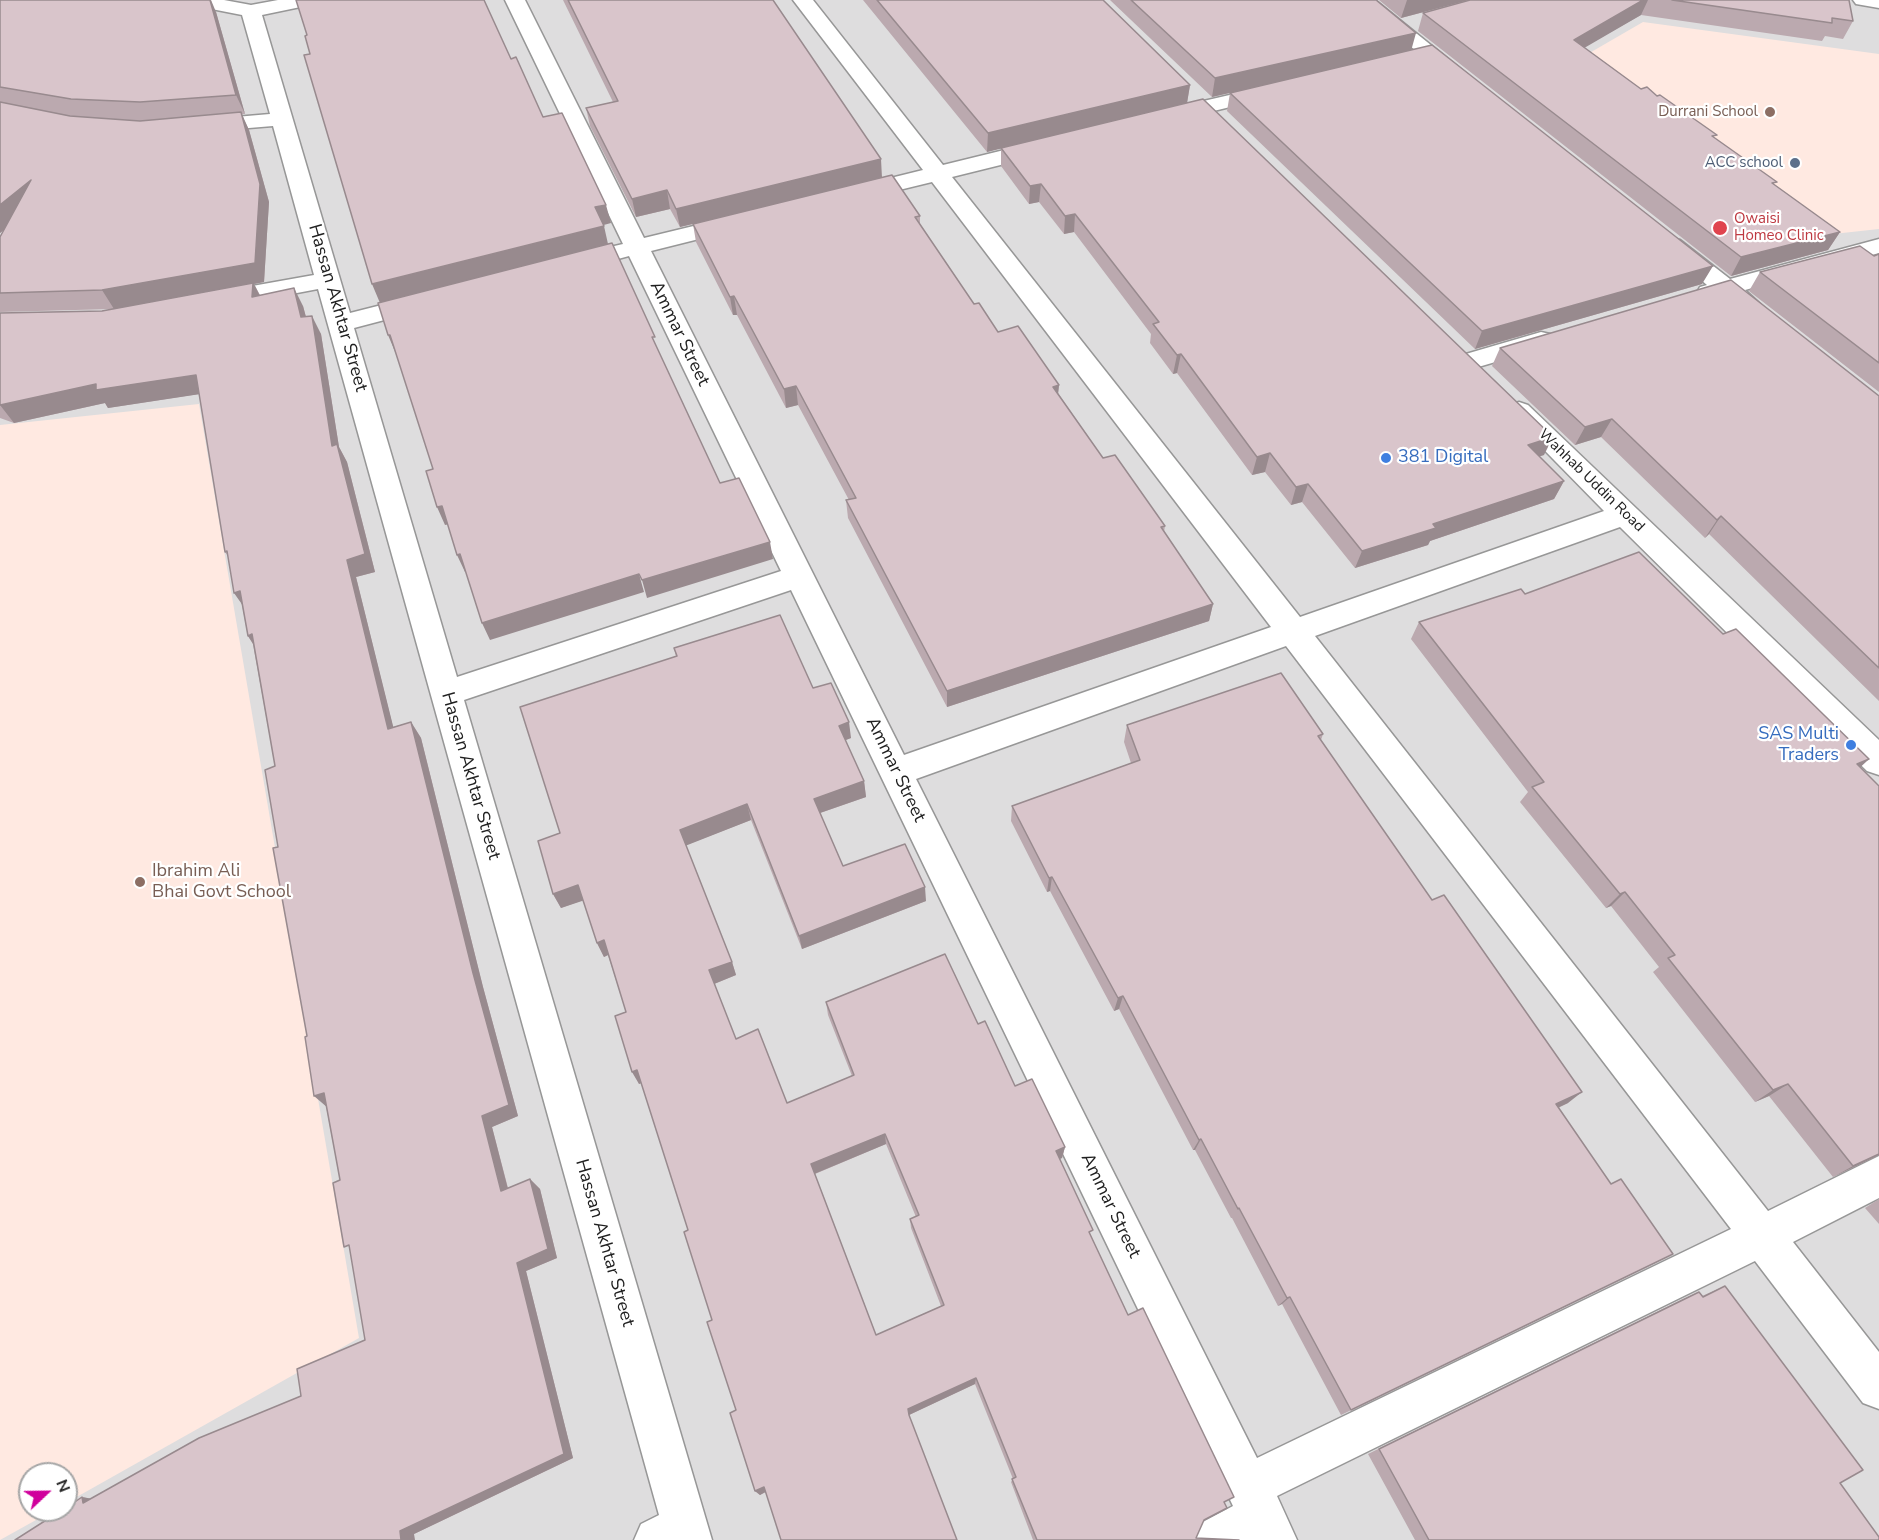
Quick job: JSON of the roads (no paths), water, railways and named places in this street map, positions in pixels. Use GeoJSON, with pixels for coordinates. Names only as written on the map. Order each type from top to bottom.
{"type":"FeatureCollection","features":[{"type":"Feature","properties":{"kind":"street"},"geometry":{"type":"LineString","coordinates":[[193,0],[252,11],[308,0]]}},
{"type":"Feature","properties":{"kind":"street","name":"Ammar Street"},"geometry":{"type":"LineString","coordinates":[[515,0],[1261,1514]]}},
{"type":"Feature","properties":{"kind":"street"},"geometry":{"type":"LineString","coordinates":[[803,0],[1879,1387]]}},
{"type":"Feature","properties":{"kind":"street"},"geometry":{"type":"LineString","coordinates":[[1363,0],[1408,25],[1432,54],[1478,90]]}},
{"type":"Feature","properties":{"kind":"street"},"geometry":{"type":"LineString","coordinates":[[1863,0],[1879,2]]}},
{"type":"Feature","properties":{"kind":"street","name":"Hassan Akhtar Street"},"geometry":{"type":"LineString","coordinates":[[252,11],[447,693],[677,1535]]}},
{"type":"Feature","properties":{"kind":"street"},"geometry":{"type":"LineString","coordinates":[[1409,59],[1432,54]]}},
{"type":"Feature","properties":{"kind":"street"},"geometry":{"type":"LineString","coordinates":[[1148,121],[1296,86]]}},
{"type":"Feature","properties":{"kind":"street"},"geometry":{"type":"LineString","coordinates":[[183,127],[283,119]]}},
{"type":"Feature","properties":{"kind":"street"},"geometry":{"type":"LineString","coordinates":[[834,199],[1066,142]]}},
{"type":"Feature","properties":{"kind":"street"},"geometry":{"type":"LineString","coordinates":[[602,256],[764,216]]}},
{"type":"Feature","properties":{"kind":"street"},"geometry":{"type":"LineString","coordinates":[[1652,229],[1771,323]]}},
{"type":"Feature","properties":{"kind":"street"},"geometry":{"type":"LineString","coordinates":[[1692,297],[1879,246]]}},
{"type":"Feature","properties":{"kind":"street"},"geometry":{"type":"LineString","coordinates":[[193,305],[328,280]]}},
{"type":"Feature","properties":{"kind":"street"},"geometry":{"type":"LineString","coordinates":[[341,323],[443,297]]}},
{"type":"Feature","properties":{"kind":"street","name":"Wahhab Uddin Road"},"geometry":{"type":"LineString","coordinates":[[1569,332],[1476,369],[1879,761]]}},
{"type":"Feature","properties":{"kind":"street"},"geometry":{"type":"LineString","coordinates":[[896,772],[1625,514]]}},
{"type":"Feature","properties":{"kind":"street"},"geometry":{"type":"LineString","coordinates":[[447,693],[799,576]]}},
{"type":"Feature","properties":{"kind":"street"},"geometry":{"type":"LineString","coordinates":[[1215,1540],[1762,1236],[1879,1176]]}},
{"type":"Feature","properties":{"kind":"place","name":"Durrani School"},"geometry":{"type":"Point","coordinates":[1770,112]}},
{"type":"Feature","properties":{"kind":"place","name":"ACC school"},"geometry":{"type":"Point","coordinates":[1795,163]}},
{"type":"Feature","properties":{"kind":"place","name":"Owaisi Homeo Clinic"},"geometry":{"type":"Point","coordinates":[1720,228]}},
{"type":"Feature","properties":{"kind":"place","name":"381 Digital"},"geometry":{"type":"Point","coordinates":[1386,458]}},
{"type":"Feature","properties":{"kind":"place","name":"SAS Multi Traders"},"geometry":{"type":"Point","coordinates":[1851,745]}},
{"type":"Feature","properties":{"kind":"place","name":"Ibrahim Ali Bhai Govt School"},"geometry":{"type":"Point","coordinates":[140,882]}}]}
